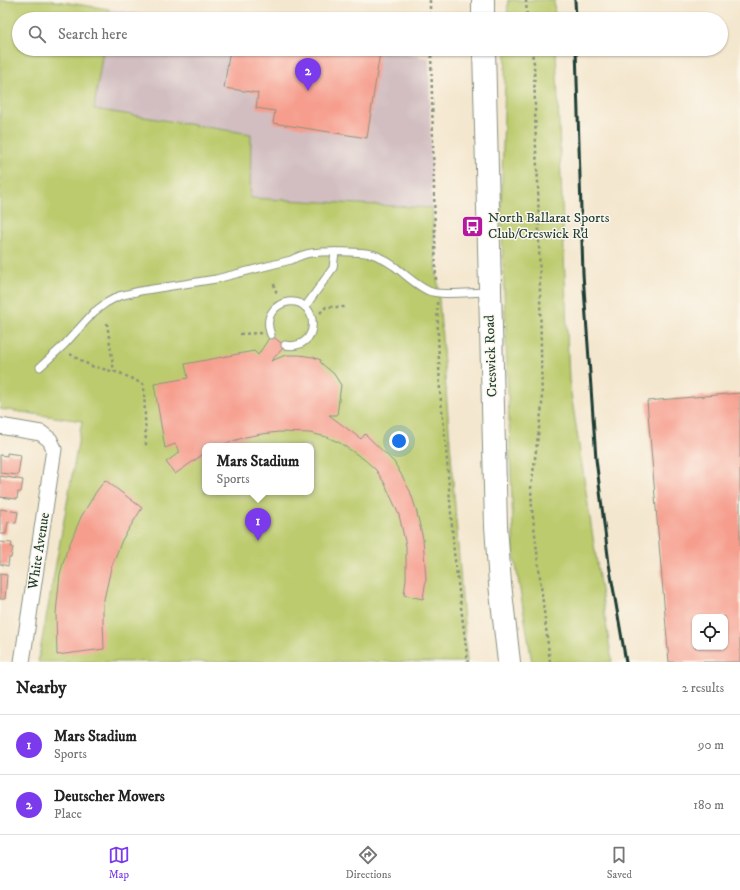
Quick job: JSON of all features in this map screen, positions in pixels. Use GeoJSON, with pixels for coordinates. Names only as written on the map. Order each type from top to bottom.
{"type":"FeatureCollection","features":[{"type":"Feature","properties":{"kind":"highway"},"geometry":{"type":"LineString","coordinates":[[483,0],[484,12]]}},
{"type":"Feature","properties":{"kind":"highway","name":"Creswick Road"},"geometry":{"type":"LineString","coordinates":[[484,56],[496,526],[500,584],[509,662]]}},
{"type":"Feature","properties":{"kind":"street","name":"White Avenue"},"geometry":{"type":"LineString","coordinates":[[0,426],[37,431],[46,435],[54,450],[22,662]]}},
{"type":"Feature","properties":{"kind":"lane"},"geometry":{"type":"LineString","coordinates":[[305,307],[333,268],[335,252]]}},
{"type":"Feature","properties":{"kind":"lane"},"geometry":{"type":"LineString","coordinates":[[40,367],[64,345],[94,312],[119,296],[240,274],[291,260],[309,253],[362,253],[376,256],[401,271],[426,290],[436,293],[489,292]]}},
{"type":"Feature","properties":{"kind":"lane"},"geometry":{"type":"LineString","coordinates":[[271,335],[269,320],[271,313],[276,307],[290,302],[297,303],[305,307],[312,320],[311,332],[305,341],[295,346],[284,345]]}},
{"type":"Feature","properties":{"kind":"path"},"geometry":{"type":"LineString","coordinates":[[430,0],[430,12]]}},
{"type":"Feature","properties":{"kind":"path"},"geometry":{"type":"LineString","coordinates":[[526,0],[527,12]]}},
{"type":"Feature","properties":{"kind":"path"},"geometry":{"type":"LineString","coordinates":[[431,56],[436,293],[440,392],[454,552],[468,662]]}},
{"type":"Feature","properties":{"kind":"path"},"geometry":{"type":"LineString","coordinates":[[532,56],[538,182],[542,406],[532,488],[532,509],[550,662]]}},
{"type":"Feature","properties":{"kind":"path"},"geometry":{"type":"LineString","coordinates":[[312,320],[326,307],[345,307]]}},
{"type":"Feature","properties":{"kind":"path"},"geometry":{"type":"LineString","coordinates":[[107,323],[114,372]]}},
{"type":"Feature","properties":{"kind":"path"},"geometry":{"type":"LineString","coordinates":[[240,334],[258,333]]}},
{"type":"Feature","properties":{"kind":"path"},"geometry":{"type":"LineString","coordinates":[[70,354],[91,366],[114,372],[138,381],[144,386],[146,446]]}},
{"type":"Feature","properties":{"kind":"shaded area"},"geometry":{"type":"Polygon","coordinates":[[[109,9],[129,12],[108,12],[109,9]]]}},
{"type":"Feature","properties":{"kind":"shaded area"},"geometry":{"type":"Polygon","coordinates":[[[102,56],[416,56],[429,58],[432,208],[250,198],[94,109],[102,56]]]}},
{"type":"Feature","properties":{"kind":"green space"},"geometry":{"type":"Polygon","coordinates":[[[0,0],[49,0],[109,9],[108,12],[12,12],[12,56],[102,56],[94,109],[251,134],[250,198],[432,208],[467,662],[38,662],[82,421],[0,409],[0,0]]]}},
{"type":"Feature","properties":{"kind":"green space"},"geometry":{"type":"Polygon","coordinates":[[[508,0],[554,0],[555,12],[507,12],[508,0]]]}},
{"type":"Feature","properties":{"kind":"green space"},"geometry":{"type":"Polygon","coordinates":[[[506,56],[556,56],[569,380],[612,662],[532,662],[514,554],[501,208],[506,56]]]}},
{"type":"Feature","properties":{"kind":"building"},"geometry":{"type":"Polygon","coordinates":[[[229,56],[379,56],[367,138],[273,123],[275,111],[256,108],[258,93],[224,88],[229,56]]]}},
{"type":"Feature","properties":{"kind":"building"},"geometry":{"type":"Polygon","coordinates":[[[271,335],[285,346],[271,361],[286,355],[313,357],[321,360],[320,362],[334,374],[341,385],[337,415],[329,415],[361,439],[365,434],[394,462],[410,491],[423,539],[426,579],[423,599],[404,595],[406,579],[406,546],[399,515],[385,484],[376,470],[365,460],[340,443],[327,437],[310,433],[279,432],[245,437],[228,443],[202,443],[202,455],[175,474],[166,462],[180,452],[175,444],[165,448],[154,384],[188,378],[185,364],[254,351],[258,355],[271,335]]]}},
{"type":"Feature","properties":{"kind":"building"},"geometry":{"type":"Polygon","coordinates":[[[740,393],[740,662],[669,662],[647,401],[740,393]]]}},
{"type":"Feature","properties":{"kind":"building"},"geometry":{"type":"Polygon","coordinates":[[[7,453],[21,455],[18,475],[0,473],[0,455],[7,456],[7,453]]]}},
{"type":"Feature","properties":{"kind":"building"},"geometry":{"type":"Polygon","coordinates":[[[0,476],[23,480],[21,492],[18,492],[17,499],[0,497],[0,476]]]}},
{"type":"Feature","properties":{"kind":"building"},"geometry":{"type":"Polygon","coordinates":[[[105,480],[142,508],[122,540],[111,568],[103,604],[104,649],[57,655],[56,613],[60,574],[66,553],[81,517],[105,480]]]}},
{"type":"Feature","properties":{"kind":"building"},"geometry":{"type":"Polygon","coordinates":[[[0,509],[18,512],[16,523],[8,522],[6,534],[0,534],[0,509]]]}},
{"type":"Feature","properties":{"kind":"building"},"geometry":{"type":"Polygon","coordinates":[[[0,542],[12,543],[11,547],[13,547],[8,566],[0,564],[0,542]]]}},
{"type":"Feature","properties":{"kind":"building"},"geometry":{"type":"Polygon","coordinates":[[[0,574],[7,575],[5,599],[0,599],[0,574]]]}},
{"type":"Feature","properties":{"kind":"railway"},"geometry":{"type":"LineString","coordinates":[[575,0],[576,12]]}},
{"type":"Feature","properties":{"kind":"railway"},"geometry":{"type":"LineString","coordinates":[[576,56],[583,274],[596,459],[609,564],[626,662]]}},
{"type":"Feature","properties":{"kind":"place","name":"Deutscher Mowers"},"geometry":{"type":"Point","coordinates":[308,91]}},
{"type":"Feature","properties":{"kind":"place","name":"North Ballarat Sports Club/Creswick Rd"},"geometry":{"type":"Point","coordinates":[472,226]}},
{"type":"Feature","properties":{"kind":"place","name":"Mars Stadium"},"geometry":{"type":"Point","coordinates":[258,541]}}]}
